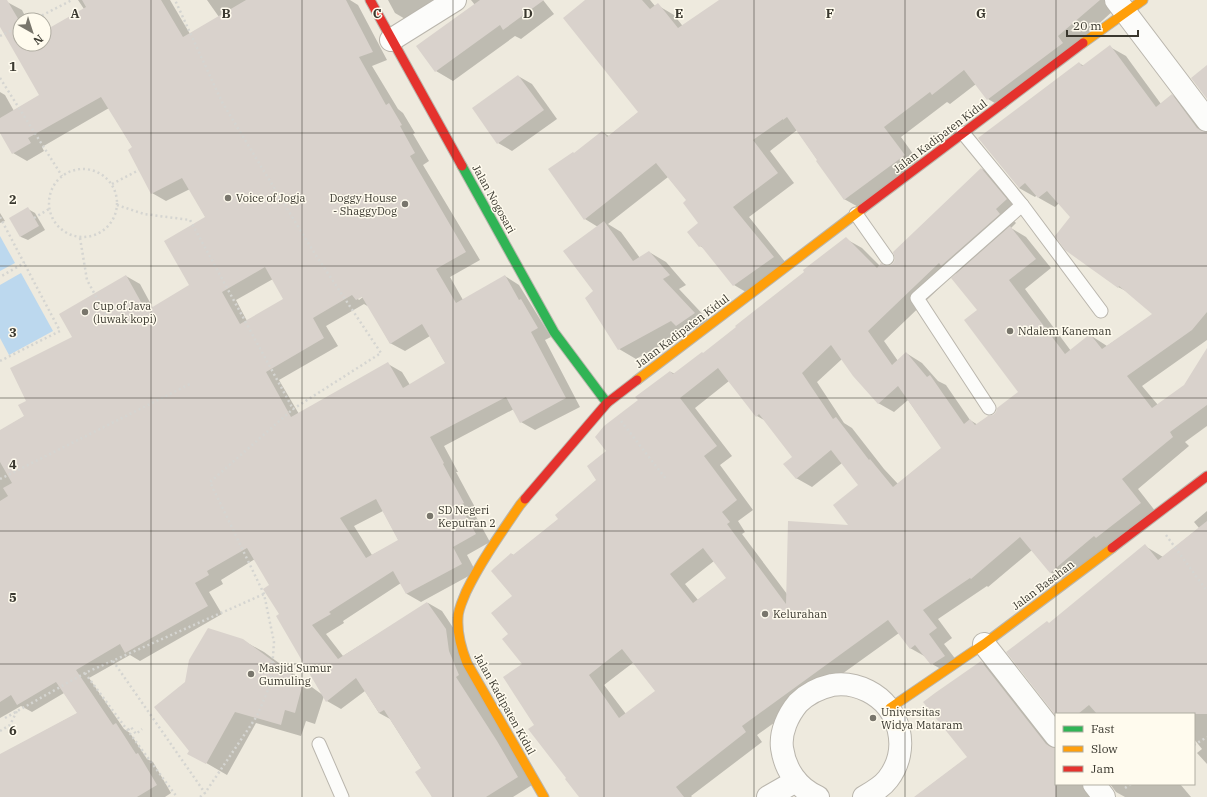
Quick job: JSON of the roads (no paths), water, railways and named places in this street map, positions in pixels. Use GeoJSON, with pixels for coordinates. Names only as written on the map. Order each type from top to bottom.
{"type":"FeatureCollection","features":[{"type":"Feature","properties":{"kind":"street","name":"Jalan Nogosari"},"geometry":{"type":"LineString","coordinates":[[370,0],[554,332],[607,403]]}},
{"type":"Feature","properties":{"kind":"street"},"geometry":{"type":"LineString","coordinates":[[391,40],[455,0]]}},
{"type":"Feature","properties":{"kind":"street","name":"Jalan Kadipaten Kidul"},"geometry":{"type":"LineString","coordinates":[[544,797],[467,663],[461,647],[458,631],[458,616],[463,599],[476,573],[520,505],[607,403],[963,133],[1121,6],[1143,0]]}},
{"type":"Feature","properties":{"kind":"street"},"geometry":{"type":"LineString","coordinates":[[1121,6],[1207,120]]}},
{"type":"Feature","properties":{"kind":"street","name":"Jalan Basahan"},"geometry":{"type":"LineString","coordinates":[[890,708],[984,644],[1207,476]]}},
{"type":"Feature","properties":{"kind":"street"},"geometry":{"type":"LineString","coordinates":[[984,644],[1055,735]]}},
{"type":"Feature","properties":{"kind":"street"},"geometry":{"type":"LineString","coordinates":[[818,797],[809,793],[796,781],[786,765],[782,746],[784,727],[792,710],[805,696],[822,687],[840,684],[859,686],[876,695],[890,708],[898,725],[900,744],[897,762],[888,778],[873,795]]}},
{"type":"Feature","properties":{"kind":"street"},"geometry":{"type":"LineString","coordinates":[[768,797],[796,781]]}},
{"type":"Feature","properties":{"kind":"street"},"geometry":{"type":"LineString","coordinates":[[1095,785],[1104,797]]}},
{"type":"Feature","properties":{"kind":"lane"},"geometry":{"type":"LineString","coordinates":[[963,133],[1022,205],[1101,311]]}},
{"type":"Feature","properties":{"kind":"lane"},"geometry":{"type":"LineString","coordinates":[[989,408],[914,294],[1022,205]]}},
{"type":"Feature","properties":{"kind":"lane"},"geometry":{"type":"LineString","coordinates":[[856,214],[887,258]]}},
{"type":"Feature","properties":{"kind":"lane"},"geometry":{"type":"LineString","coordinates":[[319,744],[342,797]]}},
{"type":"Feature","properties":{"kind":"water"},"geometry":{"type":"Polygon","coordinates":[[[0,236],[15,263],[0,271],[0,236]]]}},
{"type":"Feature","properties":{"kind":"water"},"geometry":{"type":"Polygon","coordinates":[[[21,273],[53,331],[9,355],[0,338],[0,285],[21,273]]]}},
{"type":"Feature","properties":{"kind":"place","name":"Voice of Jogja"},"geometry":{"type":"Point","coordinates":[228,198]}},
{"type":"Feature","properties":{"kind":"place","name":"Doggy House - ShaggyDog"},"geometry":{"type":"Point","coordinates":[405,204]}},
{"type":"Feature","properties":{"kind":"place","name":"Cup of Java (luwak kopi)"},"geometry":{"type":"Point","coordinates":[85,312]}},
{"type":"Feature","properties":{"kind":"place","name":"Ndalem Kaneman"},"geometry":{"type":"Point","coordinates":[1010,331]}},
{"type":"Feature","properties":{"kind":"place","name":"SD Negeri Keputran 2"},"geometry":{"type":"Point","coordinates":[430,516]}},
{"type":"Feature","properties":{"kind":"place","name":"Kelurahan"},"geometry":{"type":"Point","coordinates":[765,614]}},
{"type":"Feature","properties":{"kind":"place","name":"Masjid Sumur Gumuling"},"geometry":{"type":"Point","coordinates":[251,674]}},
{"type":"Feature","properties":{"kind":"place","name":"Universitas Widya Mataram"},"geometry":{"type":"Point","coordinates":[873,718]}}]}
